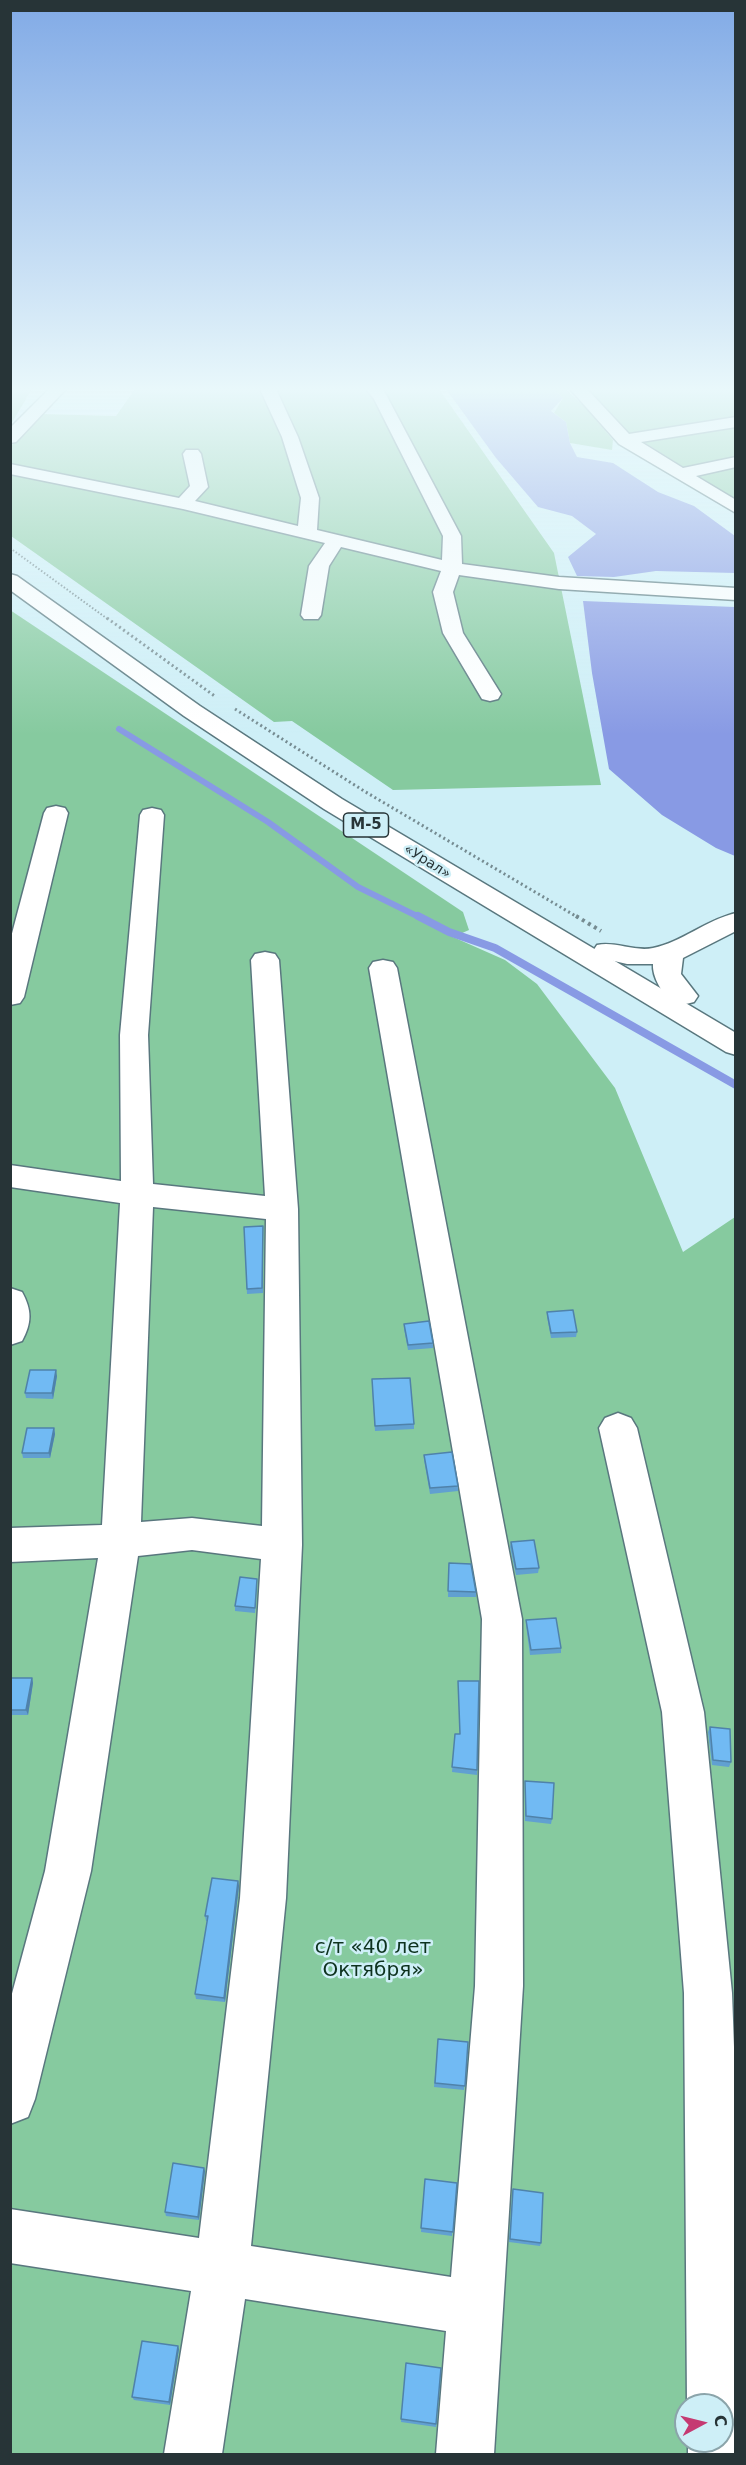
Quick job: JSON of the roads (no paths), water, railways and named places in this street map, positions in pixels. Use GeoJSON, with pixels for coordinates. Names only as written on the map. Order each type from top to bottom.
{"type":"FeatureCollection","features":[{"type":"Feature","properties":{"kind":"main road"},"geometry":{"type":"LineString","coordinates":[[183,504],[452,568],[559,583],[735,594]]}},
{"type":"Feature","properties":{"kind":"main road"},"geometry":{"type":"LineString","coordinates":[[307,534],[309,504]]}},
{"type":"Feature","properties":{"kind":"main road"},"geometry":{"type":"LineString","coordinates":[[436,504],[452,536],[452,568],[443,592],[453,633],[490,694]]}},
{"type":"Feature","properties":{"kind":"main road"},"geometry":{"type":"LineString","coordinates":[[311,615],[319,566],[336,541]]}},
{"type":"Feature","properties":{"kind":"main road","name":"«Урал»"},"geometry":{"type":"LineString","coordinates":[[10,563],[207,706],[348,797],[605,941],[684,996],[735,1026]]}},
{"type":"Feature","properties":{"kind":"main road","name":"«Урал»"},"geometry":{"type":"LineString","coordinates":[[10,580],[192,711],[333,804],[735,1046]]}},
{"type":"Feature","properties":{"kind":"main road"},"geometry":{"type":"LineString","coordinates":[[10,997],[56,813]]}},
{"type":"Feature","properties":{"kind":"main road"},"geometry":{"type":"LineString","coordinates":[[10,2099],[68,1871],[121,1541],[137,1194],[134,1035],[152,815]]}},
{"type":"Feature","properties":{"kind":"main road"},"geometry":{"type":"LineString","coordinates":[[605,941],[628,957],[645,959],[675,950],[735,921]]}},
{"type":"Feature","properties":{"kind":"main road"},"geometry":{"type":"LineString","coordinates":[[675,950],[666,960],[666,969],[672,984],[684,996]]}},
{"type":"Feature","properties":{"kind":"main road"},"geometry":{"type":"LineString","coordinates":[[193,2454],[222,2269],[263,1899],[282,1545],[282,1209],[265,960]]}},
{"type":"Feature","properties":{"kind":"main road"},"geometry":{"type":"LineString","coordinates":[[383,968],[502,1618],[500,1986],[465,2454]]}},
{"type":"Feature","properties":{"kind":"main road"},"geometry":{"type":"LineString","coordinates":[[10,1176],[137,1194],[282,1209]]}},
{"type":"Feature","properties":{"kind":"main road"},"geometry":{"type":"LineString","coordinates":[[10,1300],[14,1314],[10,1332]]}},
{"type":"Feature","properties":{"kind":"main road"},"geometry":{"type":"LineString","coordinates":[[618,1428],[683,1712],[708,1993],[716,2393]]}},
{"type":"Feature","properties":{"kind":"main road"},"geometry":{"type":"LineString","coordinates":[[10,1545],[121,1541],[192,1534],[282,1545]]}},
{"type":"Feature","properties":{"kind":"main road"},"geometry":{"type":"LineString","coordinates":[[10,2236],[476,2308]]}},
{"type":"Feature","properties":{"kind":"water"},"geometry":{"type":"Polygon","coordinates":[[[535,504],[689,504],[735,536],[735,573],[656,571],[614,577],[577,576],[568,557],[596,534],[572,516],[538,507],[535,504]]]}},
{"type":"Feature","properties":{"kind":"water"},"geometry":{"type":"Polygon","coordinates":[[[583,601],[735,607],[735,856],[716,848],[662,815],[609,769],[592,673],[583,601]]]}},
{"type":"Feature","properties":{"kind":"waterway"},"geometry":{"type":"LineString","coordinates":[[119,729],[268,822],[358,887],[421,918]]}},
{"type":"Feature","properties":{"kind":"waterway"},"geometry":{"type":"LineString","coordinates":[[418,916],[449,932],[495,948],[736,1085]]}},
{"type":"Feature","properties":{"kind":"park label","name":"с/т «40 лет Октября»"},"geometry":{"type":"Point","coordinates":[373,1960]}}]}
